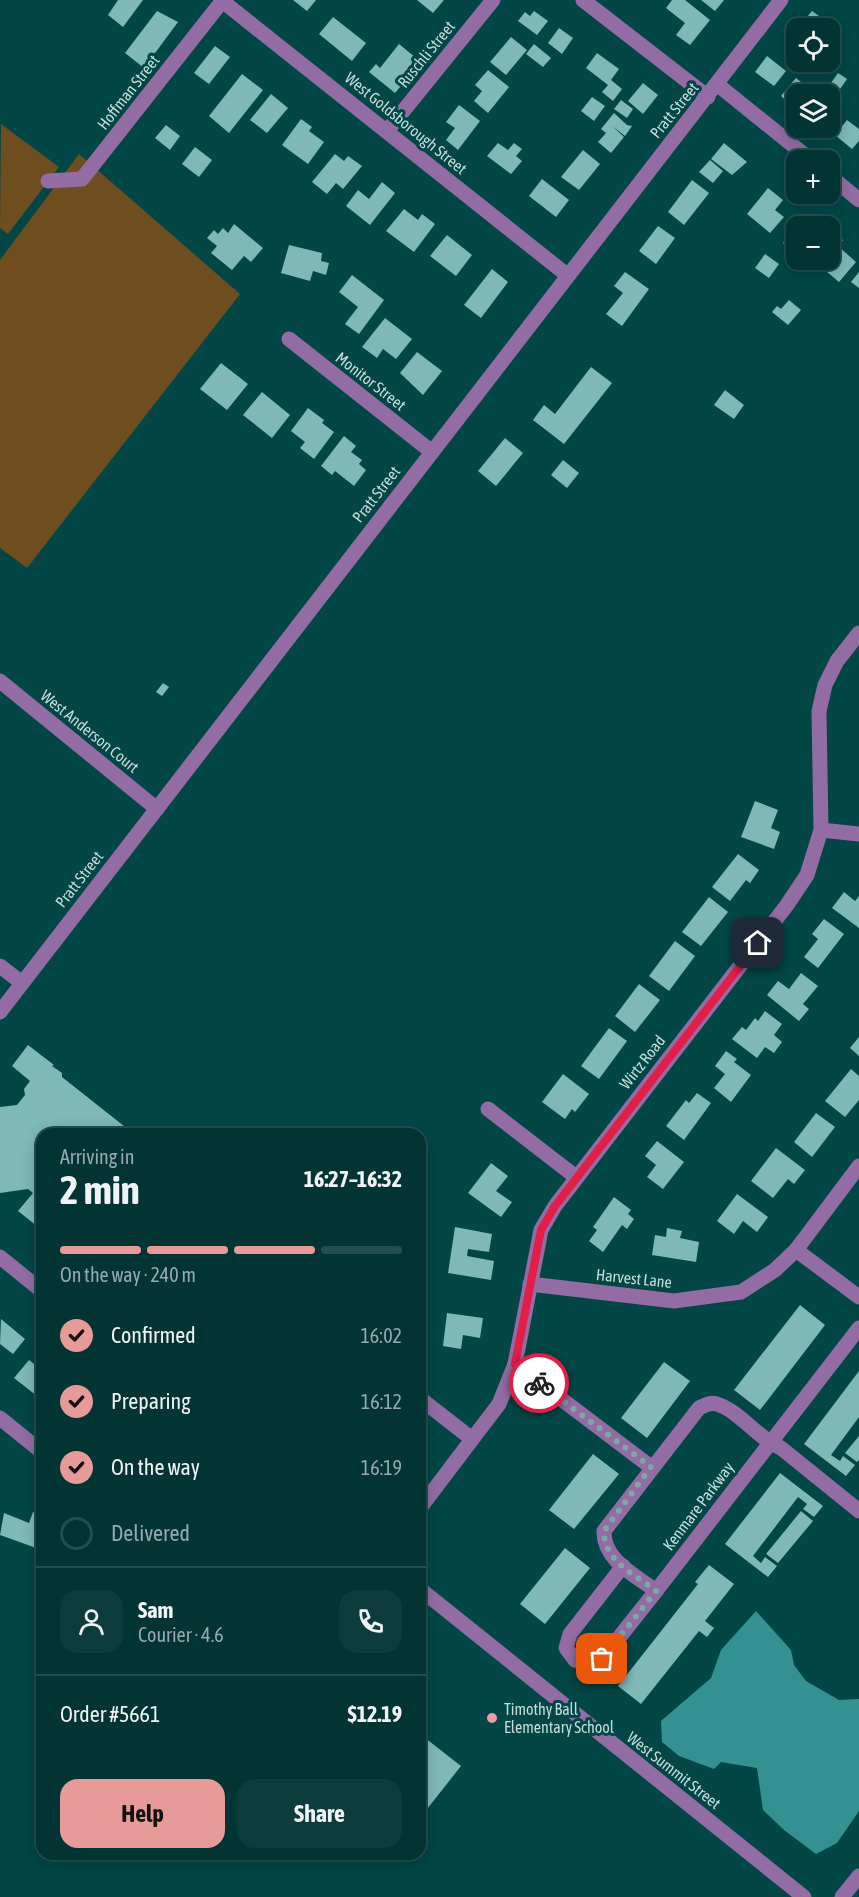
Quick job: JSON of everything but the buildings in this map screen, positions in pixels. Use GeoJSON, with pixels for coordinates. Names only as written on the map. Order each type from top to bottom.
{"type":"FeatureCollection","features":[{"type":"Feature","properties":{"kind":"street","name":"West Goldsborough Street"},"geometry":{"type":"LineString","coordinates":[[222,0],[567,275]]}},
{"type":"Feature","properties":{"kind":"street","name":"Hoffman Street"},"geometry":{"type":"LineString","coordinates":[[48,181],[82,179],[222,0]]}},
{"type":"Feature","properties":{"kind":"street","name":"Ruschli Street"},"geometry":{"type":"LineString","coordinates":[[387,131],[493,0]]}},
{"type":"Feature","properties":{"kind":"street"},"geometry":{"type":"LineString","coordinates":[[583,0],[797,150]]}},
{"type":"Feature","properties":{"kind":"street","name":"Pratt Street"},"geometry":{"type":"LineString","coordinates":[[0,1011],[567,275],[713,91],[781,0]]}},
{"type":"Feature","properties":{"kind":"street"},"geometry":{"type":"LineString","coordinates":[[840,184],[859,200]]}},
{"type":"Feature","properties":{"kind":"street","name":"Monitor Street"},"geometry":{"type":"LineString","coordinates":[[289,339],[432,452]]}},
{"type":"Feature","properties":{"kind":"street","name":"Wirtz Road"},"geometry":{"type":"LineString","coordinates":[[426,1500],[499,1404],[515,1364],[541,1230],[576,1177],[787,905],[807,875],[821,830],[819,711],[825,685],[837,661],[859,633]]}},
{"type":"Feature","properties":{"kind":"street","name":"West Anderson Court"},"geometry":{"type":"LineString","coordinates":[[0,681],[157,809]]}},
{"type":"Feature","properties":{"kind":"street"},"geometry":{"type":"LineString","coordinates":[[821,830],[859,834]]}},
{"type":"Feature","properties":{"kind":"street"},"geometry":{"type":"LineString","coordinates":[[0,966],[22,983]]}},
{"type":"Feature","properties":{"kind":"street"},"geometry":{"type":"LineString","coordinates":[[488,1109],[576,1177]]}},
{"type":"Feature","properties":{"kind":"street","name":"Harvest Lane"},"geometry":{"type":"LineString","coordinates":[[530,1284],[674,1301],[741,1292],[775,1270],[796,1250],[859,1166]]}},
{"type":"Feature","properties":{"kind":"street"},"geometry":{"type":"LineString","coordinates":[[796,1250],[859,1297]]}},
{"type":"Feature","properties":{"kind":"street"},"geometry":{"type":"LineString","coordinates":[[0,1257],[36,1286]]}},
{"type":"Feature","properties":{"kind":"street","name":"Kenmare Parkway"},"geometry":{"type":"LineString","coordinates":[[622,1566],[570,1634],[566,1648],[575,1660],[589,1664],[602,1659],[859,1328]]}},
{"type":"Feature","properties":{"kind":"street"},"geometry":{"type":"LineString","coordinates":[[515,1364],[651,1467]]}},
{"type":"Feature","properties":{"kind":"street"},"geometry":{"type":"LineString","coordinates":[[426,1403],[472,1439]]}},
{"type":"Feature","properties":{"kind":"street"},"geometry":{"type":"LineString","coordinates":[[656,1591],[622,1566],[609,1553],[603,1543],[604,1531],[651,1467],[699,1408],[708,1404],[717,1404],[769,1443],[781,1448],[859,1511]]}},
{"type":"Feature","properties":{"kind":"street"},"geometry":{"type":"LineString","coordinates":[[0,1418],[36,1447]]}},
{"type":"Feature","properties":{"kind":"street","name":"West Summit Street"},"geometry":{"type":"LineString","coordinates":[[426,1594],[804,1897]]}},
{"type":"Feature","properties":{"kind":"street"},"geometry":{"type":"LineString","coordinates":[[842,1897],[859,1876]]}},
{"type":"Feature","properties":{"kind":"shaded area"},"geometry":{"type":"Polygon","coordinates":[[[1,124],[59,167],[8,234],[0,228],[1,124]]]}},
{"type":"Feature","properties":{"kind":"shaded area"},"geometry":{"type":"Polygon","coordinates":[[[79,154],[240,294],[27,568],[0,548],[0,260],[79,154]]]}},
{"type":"Feature","properties":{"kind":"water"},"geometry":{"type":"Polygon","coordinates":[[[756,1611],[791,1650],[794,1665],[806,1681],[839,1700],[859,1699],[859,1811],[837,1843],[816,1854],[784,1830],[763,1810],[757,1768],[721,1762],[714,1769],[679,1756],[662,1742],[661,1721],[711,1678],[721,1650],[756,1611]]]}},
{"type":"Feature","properties":{"kind":"way so far"},"geometry":{"type":"LineString","coordinates":[[539,1383],[651,1467],[604,1531],[603,1543],[622,1566],[656,1591],[602,1659]]}},
{"type":"Feature","properties":{"kind":"place","name":"Timothy Ball Elementary School"},"geometry":{"type":"Point","coordinates":[492,1718]}},
{"type":"Feature","properties":{"kind":"route"},"geometry":{"type":"LineString","coordinates":[[539,1383],[515,1364],[541,1230],[576,1177],[758,943]]}}]}
